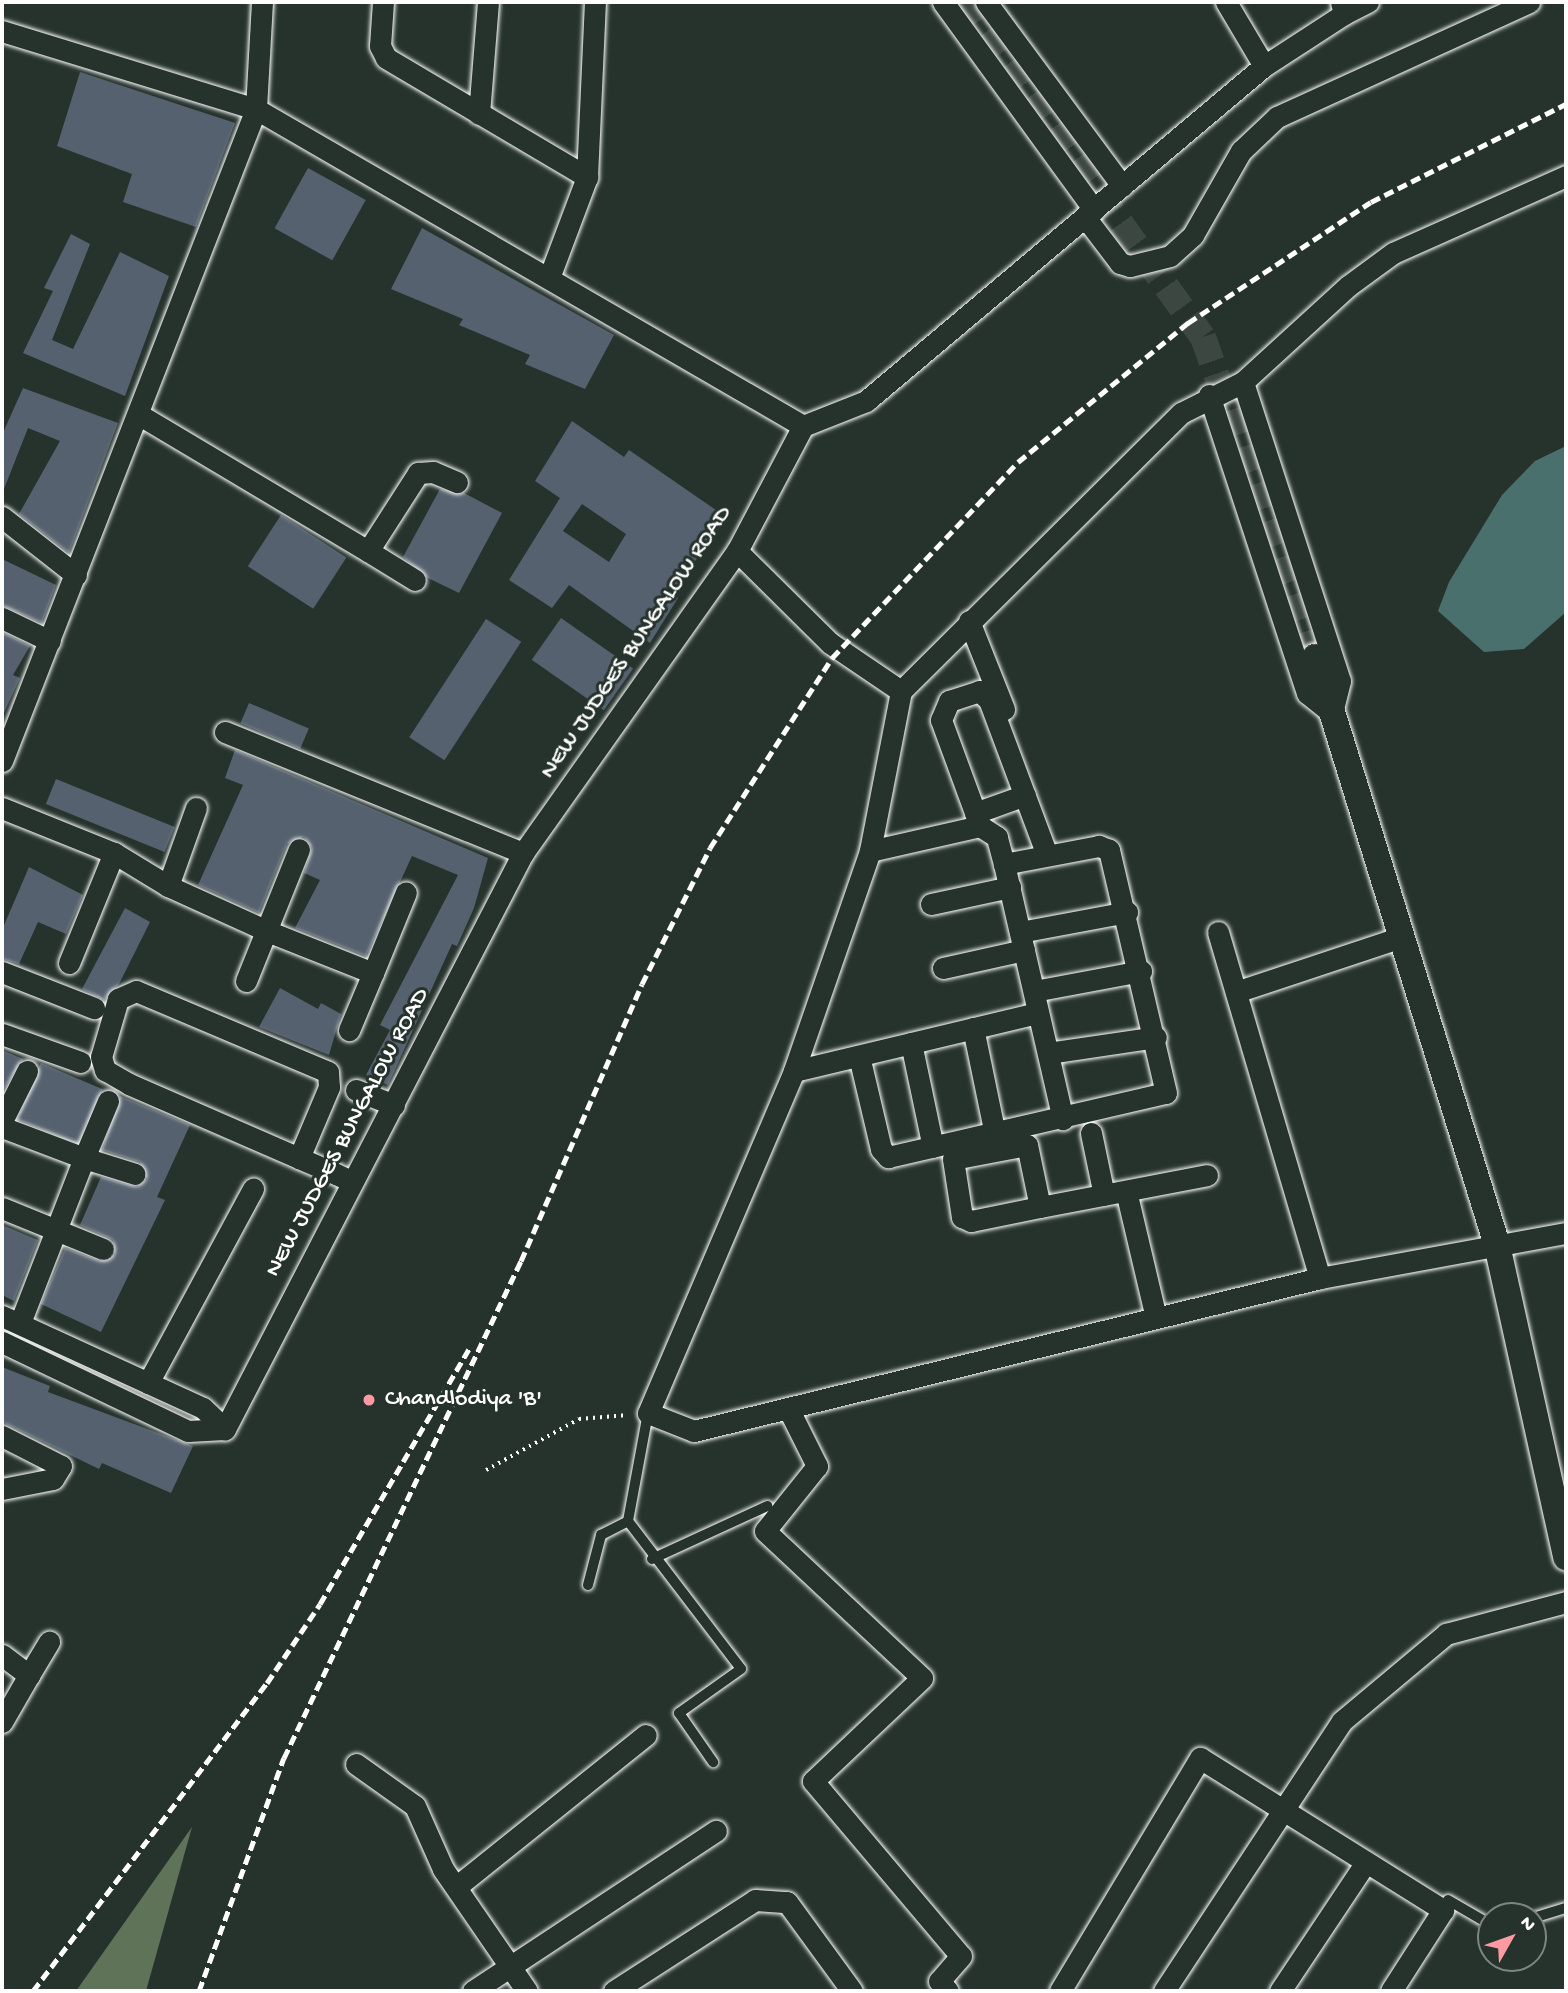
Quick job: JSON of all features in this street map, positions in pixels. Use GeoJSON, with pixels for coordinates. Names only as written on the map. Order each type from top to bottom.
{"type":"FeatureCollection","features":[{"type":"Feature","properties":{"kind":"street"},"geometry":{"type":"LineString","coordinates":[[2,761],[11,712],[50,641],[256,108],[262,2]]}},
{"type":"Feature","properties":{"kind":"street"},"geometry":{"type":"LineString","coordinates":[[383,2],[380,47],[386,58],[587,177]]}},
{"type":"Feature","properties":{"kind":"street"},"geometry":{"type":"LineString","coordinates":[[479,114],[488,2]]}},
{"type":"Feature","properties":{"kind":"street"},"geometry":{"type":"LineString","coordinates":[[549,278],[587,177],[595,2]]}},
{"type":"Feature","properties":{"kind":"street"},"geometry":{"type":"LineString","coordinates":[[943,2],[1089,213],[1120,263],[1130,266],[1170,256],[1214,204],[1241,150],[1277,117],[1529,2]]}},
{"type":"Feature","properties":{"kind":"street"},"geometry":{"type":"LineString","coordinates":[[986,2],[1122,186]]}},
{"type":"Feature","properties":{"kind":"street"},"geometry":{"type":"LineString","coordinates":[[1226,2],[1264,66]]}},
{"type":"Feature","properties":{"kind":"street"},"geometry":{"type":"LineString","coordinates":[[2,31],[256,108],[803,426],[866,401],[1264,66],[1342,8],[1368,2]]}},
{"type":"Feature","properties":{"kind":"street"},"geometry":{"type":"LineString","coordinates":[[1566,176],[1393,253],[1348,286],[1243,382],[1209,395],[1181,413],[901,691],[870,850],[794,1071],[648,1413],[694,1431],[1320,1278],[1566,1233]]}},
{"type":"Feature","properties":{"kind":"street"},"geometry":{"type":"LineString","coordinates":[[1243,382],[1340,681],[1332,713]]}},
{"type":"Feature","properties":{"kind":"street"},"geometry":{"type":"LineString","coordinates":[[1209,395],[1307,693],[1332,713]]}},
{"type":"Feature","properties":{"kind":"street"},"geometry":{"type":"LineString","coordinates":[[138,414],[415,580]]}},
{"type":"Feature","properties":{"kind":"street","name":"NEW JUDGES BUNGALOW ROAD"},"geometry":{"type":"LineString","coordinates":[[225,1429],[523,853],[737,551],[803,426]]}},
{"type":"Feature","properties":{"kind":"street"},"geometry":{"type":"LineString","coordinates":[[368,551],[418,473],[457,482]]}},
{"type":"Feature","properties":{"kind":"street"},"geometry":{"type":"LineString","coordinates":[[2,517],[76,575]]}},
{"type":"Feature","properties":{"kind":"street"},"geometry":{"type":"LineString","coordinates":[[737,551],[830,643],[901,691]]}},
{"type":"Feature","properties":{"kind":"street"},"geometry":{"type":"LineString","coordinates":[[2,618],[50,641]]}},
{"type":"Feature","properties":{"kind":"street"},"geometry":{"type":"LineString","coordinates":[[969,621],[1029,789],[1047,855]]}},
{"type":"Feature","properties":{"kind":"street"},"geometry":{"type":"LineString","coordinates":[[1315,657],[1398,938],[1497,1245],[1566,1557]]}},
{"type":"Feature","properties":{"kind":"street"},"geometry":{"type":"LineString","coordinates":[[1029,789],[984,694],[949,701],[941,720],[978,819],[997,837],[1063,1119]]}},
{"type":"Feature","properties":{"kind":"street"},"geometry":{"type":"LineString","coordinates":[[225,732],[523,853]]}},
{"type":"Feature","properties":{"kind":"street"},"geometry":{"type":"LineString","coordinates":[[870,850],[978,819],[1029,789]]}},
{"type":"Feature","properties":{"kind":"street"},"geometry":{"type":"LineString","coordinates":[[2,808],[114,853],[168,886],[267,931],[373,973]]}},
{"type":"Feature","properties":{"kind":"street"},"geometry":{"type":"LineString","coordinates":[[168,886],[195,808]]}},
{"type":"Feature","properties":{"kind":"street"},"geometry":{"type":"LineString","coordinates":[[859,1056],[883,1154],[995,1134],[1166,1093],[1141,971],[1109,850],[1099,846],[1004,864]]}},
{"type":"Feature","properties":{"kind":"street"},"geometry":{"type":"LineString","coordinates":[[246,981],[299,849]]}},
{"type":"Feature","properties":{"kind":"street"},"geometry":{"type":"LineString","coordinates":[[69,963],[114,853]]}},
{"type":"Feature","properties":{"kind":"street"},"geometry":{"type":"LineString","coordinates":[[930,905],[1010,887]]}},
{"type":"Feature","properties":{"kind":"street"},"geometry":{"type":"LineString","coordinates":[[349,1030],[406,892]]}},
{"type":"Feature","properties":{"kind":"street"},"geometry":{"type":"LineString","coordinates":[[943,968],[1022,941],[1127,912]]}},
{"type":"Feature","properties":{"kind":"street"},"geometry":{"type":"LineString","coordinates":[[1218,932],[1320,1278]]}},
{"type":"Feature","properties":{"kind":"street"},"geometry":{"type":"LineString","coordinates":[[1236,992],[1398,938]]}},
{"type":"Feature","properties":{"kind":"street"},"geometry":{"type":"LineString","coordinates":[[1034,991],[1141,971]]}},
{"type":"Feature","properties":{"kind":"street"},"geometry":{"type":"LineString","coordinates":[[2,972],[94,1008]]}},
{"type":"Feature","properties":{"kind":"street"},"geometry":{"type":"LineString","coordinates":[[299,1158],[330,1087],[328,1072],[136,991],[118,999],[101,1057],[105,1070],[299,1158],[351,1181]]}},
{"type":"Feature","properties":{"kind":"street"},"geometry":{"type":"LineString","coordinates":[[794,1071],[1038,1013]]}},
{"type":"Feature","properties":{"kind":"street"},"geometry":{"type":"LineString","coordinates":[[973,1028],[995,1134]]}},
{"type":"Feature","properties":{"kind":"street"},"geometry":{"type":"LineString","coordinates":[[2,1034],[80,1062]]}},
{"type":"Feature","properties":{"kind":"street"},"geometry":{"type":"LineString","coordinates":[[1048,1053],[1156,1037]]}},
{"type":"Feature","properties":{"kind":"street"},"geometry":{"type":"LineString","coordinates":[[911,1043],[933,1147]]}},
{"type":"Feature","properties":{"kind":"street"},"geometry":{"type":"LineString","coordinates":[[27,1071],[2,1124],[84,1158],[135,1174]]}},
{"type":"Feature","properties":{"kind":"street"},"geometry":{"type":"LineString","coordinates":[[356,1090],[394,1105]]}},
{"type":"Feature","properties":{"kind":"street"},"geometry":{"type":"LineString","coordinates":[[108,1101],[84,1158],[59,1233],[11,1320],[204,1408],[225,1429]]}},
{"type":"Feature","properties":{"kind":"street"},"geometry":{"type":"LineString","coordinates":[[1091,1133],[1104,1195]]}},
{"type":"Feature","properties":{"kind":"street"},"geometry":{"type":"LineString","coordinates":[[1040,1208],[1027,1145],[953,1159],[967,1220],[1040,1208],[1207,1175]]}},
{"type":"Feature","properties":{"kind":"street"},"geometry":{"type":"LineString","coordinates":[[148,1383],[253,1189]]}},
{"type":"Feature","properties":{"kind":"street"},"geometry":{"type":"LineString","coordinates":[[1126,1191],[1156,1318]]}},
{"type":"Feature","properties":{"kind":"street"},"geometry":{"type":"LineString","coordinates":[[2,1208],[103,1249]]}},
{"type":"Feature","properties":{"kind":"street"},"geometry":{"type":"LineString","coordinates":[[2,1342],[188,1431],[225,1429]]}},
{"type":"Feature","properties":{"kind":"street"},"geometry":{"type":"LineString","coordinates":[[788,1408],[817,1466],[765,1531],[922,1678],[811,1782],[961,1956],[939,1980],[948,1991]]}},
{"type":"Feature","properties":{"kind":"street"},"geometry":{"type":"LineString","coordinates":[[2,1436],[61,1466],[53,1479],[2,1489]]}},
{"type":"Feature","properties":{"kind":"street"},"geometry":{"type":"LineString","coordinates":[[1164,1991],[1280,1808],[1342,1721],[1446,1634],[1566,1602]]}},
{"type":"Feature","properties":{"kind":"street"},"geometry":{"type":"LineString","coordinates":[[2,1722],[48,1642]]}},
{"type":"Feature","properties":{"kind":"street"},"geometry":{"type":"LineString","coordinates":[[2,1655],[29,1675]]}},
{"type":"Feature","properties":{"kind":"street"},"geometry":{"type":"LineString","coordinates":[[456,1887],[646,1735]]}},
{"type":"Feature","properties":{"kind":"street"},"geometry":{"type":"LineString","coordinates":[[1060,1991],[1200,1758],[1444,1910],[1391,1991]]}},
{"type":"Feature","properties":{"kind":"street"},"geometry":{"type":"LineString","coordinates":[[356,1764],[415,1806],[456,1887],[527,1991]]}},
{"type":"Feature","properties":{"kind":"street"},"geometry":{"type":"LineString","coordinates":[[473,1991],[512,1968],[716,1831]]}},
{"type":"Feature","properties":{"kind":"street"},"geometry":{"type":"LineString","coordinates":[[1280,1991],[1366,1862]]}},
{"type":"Feature","properties":{"kind":"street"},"geometry":{"type":"LineString","coordinates":[[614,1991],[755,1899],[787,1902],[852,1991]]}},
{"type":"Feature","properties":{"kind":"lane"},"geometry":{"type":"LineString","coordinates":[[648,1413],[628,1521],[652,1559],[741,1669],[679,1713],[713,1762]]}},
{"type":"Feature","properties":{"kind":"lane"},"geometry":{"type":"LineString","coordinates":[[652,1559],[767,1506]]}},
{"type":"Feature","properties":{"kind":"lane"},"geometry":{"type":"LineString","coordinates":[[588,1586],[601,1535],[628,1521]]}},
{"type":"Feature","properties":{"kind":"lane"},"geometry":{"type":"LineString","coordinates":[[1448,1900],[1477,1917]]}},
{"type":"Feature","properties":{"kind":"lane"},"geometry":{"type":"LineString","coordinates":[[1547,1914],[1566,1908]]}},
{"type":"Feature","properties":{"kind":"path"},"geometry":{"type":"LineString","coordinates":[[486,1470],[579,1419],[648,1413]]}},
{"type":"Feature","properties":{"kind":"green space"},"geometry":{"type":"Polygon","coordinates":[[[192,1827],[146,1991],[76,1991],[192,1827]]]}},
{"type":"Feature","properties":{"kind":"water"},"geometry":{"type":"Polygon","coordinates":[[[1566,446],[1566,612],[1524,649],[1484,652],[1438,611],[1449,582],[1502,495],[1535,461],[1566,446]]]}},
{"type":"Feature","properties":{"kind":"building"},"geometry":{"type":"Polygon","coordinates":[[[80,72],[235,123],[196,227],[123,202],[132,174],[57,146],[80,72]]]}},
{"type":"Feature","properties":{"kind":"building"},"geometry":{"type":"Polygon","coordinates":[[[308,168],[366,200],[332,260],[275,228],[308,168]]]}},
{"type":"Feature","properties":{"kind":"building"},"geometry":{"type":"Polygon","coordinates":[[[422,228],[614,335],[585,389],[525,364],[530,355],[459,325],[463,319],[391,289],[422,228]]]}},
{"type":"Feature","properties":{"kind":"building"},"geometry":{"type":"Polygon","coordinates":[[[71,234],[90,244],[52,340],[73,349],[120,252],[169,276],[125,396],[23,353],[53,291],[44,288],[71,234]]]}},
{"type":"Feature","properties":{"kind":"building"},"geometry":{"type":"Polygon","coordinates":[[[23,388],[118,423],[69,553],[19,514],[60,441],[28,428],[2,494],[2,435],[23,388]]]}},
{"type":"Feature","properties":{"kind":"building"},"geometry":{"type":"Polygon","coordinates":[[[572,421],[624,457],[629,450],[726,517],[672,594],[678,598],[650,643],[569,585],[552,608],[509,580],[560,498],[535,481],[572,421]],[[582,504],[563,531],[609,562],[626,534],[582,504]]]}},
{"type":"Feature","properties":{"kind":"building"},"geometry":{"type":"Polygon","coordinates":[[[440,489],[464,493],[502,513],[459,593],[428,578],[403,557],[440,489]]]}},
{"type":"Feature","properties":{"kind":"building"},"geometry":{"type":"Polygon","coordinates":[[[281,515],[346,557],[313,609],[248,566],[281,515]]]}},
{"type":"Feature","properties":{"kind":"building"},"geometry":{"type":"Polygon","coordinates":[[[2,559],[56,585],[42,623],[2,605],[2,559]]]}},
{"type":"Feature","properties":{"kind":"building"},"geometry":{"type":"Polygon","coordinates":[[[561,618],[633,668],[604,710],[532,660],[561,618]]]}},
{"type":"Feature","properties":{"kind":"building"},"geometry":{"type":"Polygon","coordinates":[[[486,619],[521,642],[444,760],[409,737],[486,619]]]}},
{"type":"Feature","properties":{"kind":"building"},"geometry":{"type":"Polygon","coordinates":[[[2,632],[30,646],[13,675],[20,678],[2,717],[2,632]]]}},
{"type":"Feature","properties":{"kind":"building"},"geometry":{"type":"Polygon","coordinates":[[[249,703],[309,728],[300,749],[240,723],[249,703]]]}},
{"type":"Feature","properties":{"kind":"building"},"geometry":{"type":"Polygon","coordinates":[[[235,750],[488,858],[474,908],[457,946],[452,944],[388,1085],[366,1075],[390,1030],[380,1025],[458,875],[412,856],[366,956],[295,928],[320,880],[304,873],[312,848],[304,837],[287,844],[259,913],[198,885],[243,785],[225,778],[235,750]]]}},
{"type":"Feature","properties":{"kind":"building"},"geometry":{"type":"Polygon","coordinates":[[[56,779],[175,827],[165,852],[46,804],[56,779]]]}},
{"type":"Feature","properties":{"kind":"building"},"geometry":{"type":"Polygon","coordinates":[[[29,867],[83,895],[66,934],[38,922],[19,964],[2,959],[2,930],[29,867]]]}},
{"type":"Feature","properties":{"kind":"building"},"geometry":{"type":"Polygon","coordinates":[[[125,908],[150,922],[119,984],[104,1000],[82,989],[125,908]]]}},
{"type":"Feature","properties":{"kind":"building"},"geometry":{"type":"Polygon","coordinates":[[[280,988],[318,1009],[321,1003],[341,1014],[329,1055],[259,1027],[280,988]]]}},
{"type":"Feature","properties":{"kind":"building"},"geometry":{"type":"Polygon","coordinates":[[[2,1050],[23,1059],[2,1092],[2,1050]]]}},
{"type":"Feature","properties":{"kind":"building"},"geometry":{"type":"Polygon","coordinates":[[[41,1063],[103,1089],[79,1145],[17,1119],[41,1063]]]}},
{"type":"Feature","properties":{"kind":"building"},"geometry":{"type":"Polygon","coordinates":[[[120,1096],[190,1125],[157,1197],[165,1200],[101,1332],[41,1304],[65,1248],[99,1261],[115,1255],[113,1240],[80,1225],[101,1177],[137,1187],[147,1179],[140,1162],[102,1150],[120,1096]]]}},
{"type":"Feature","properties":{"kind":"building"},"geometry":{"type":"Polygon","coordinates":[[[2,1225],[38,1240],[14,1301],[2,1295],[2,1225]]]}},
{"type":"Feature","properties":{"kind":"building"},"geometry":{"type":"Polygon","coordinates":[[[2,1367],[50,1386],[48,1392],[193,1446],[171,1493],[102,1463],[99,1469],[2,1422],[2,1367]]]}},
{"type":"Feature","properties":{"kind":"tunnel"},"geometry":{"type":"LineString","coordinates":[[961,2],[1203,337],[1315,657]]}},
{"type":"Feature","properties":{"kind":"railway"},"geometry":{"type":"LineString","coordinates":[[199,1991],[284,1758],[521,1261],[642,984],[710,848],[832,658],[1018,462],[1188,323],[1371,202],[1566,104]]}},
{"type":"Feature","properties":{"kind":"railway"},"geometry":{"type":"LineString","coordinates":[[33,1991],[267,1683],[320,1604],[471,1346]]}},
{"type":"Feature","properties":{"kind":"place","name":"Chandlodiya 'B'"},"geometry":{"type":"Point","coordinates":[369,1400]}}]}
